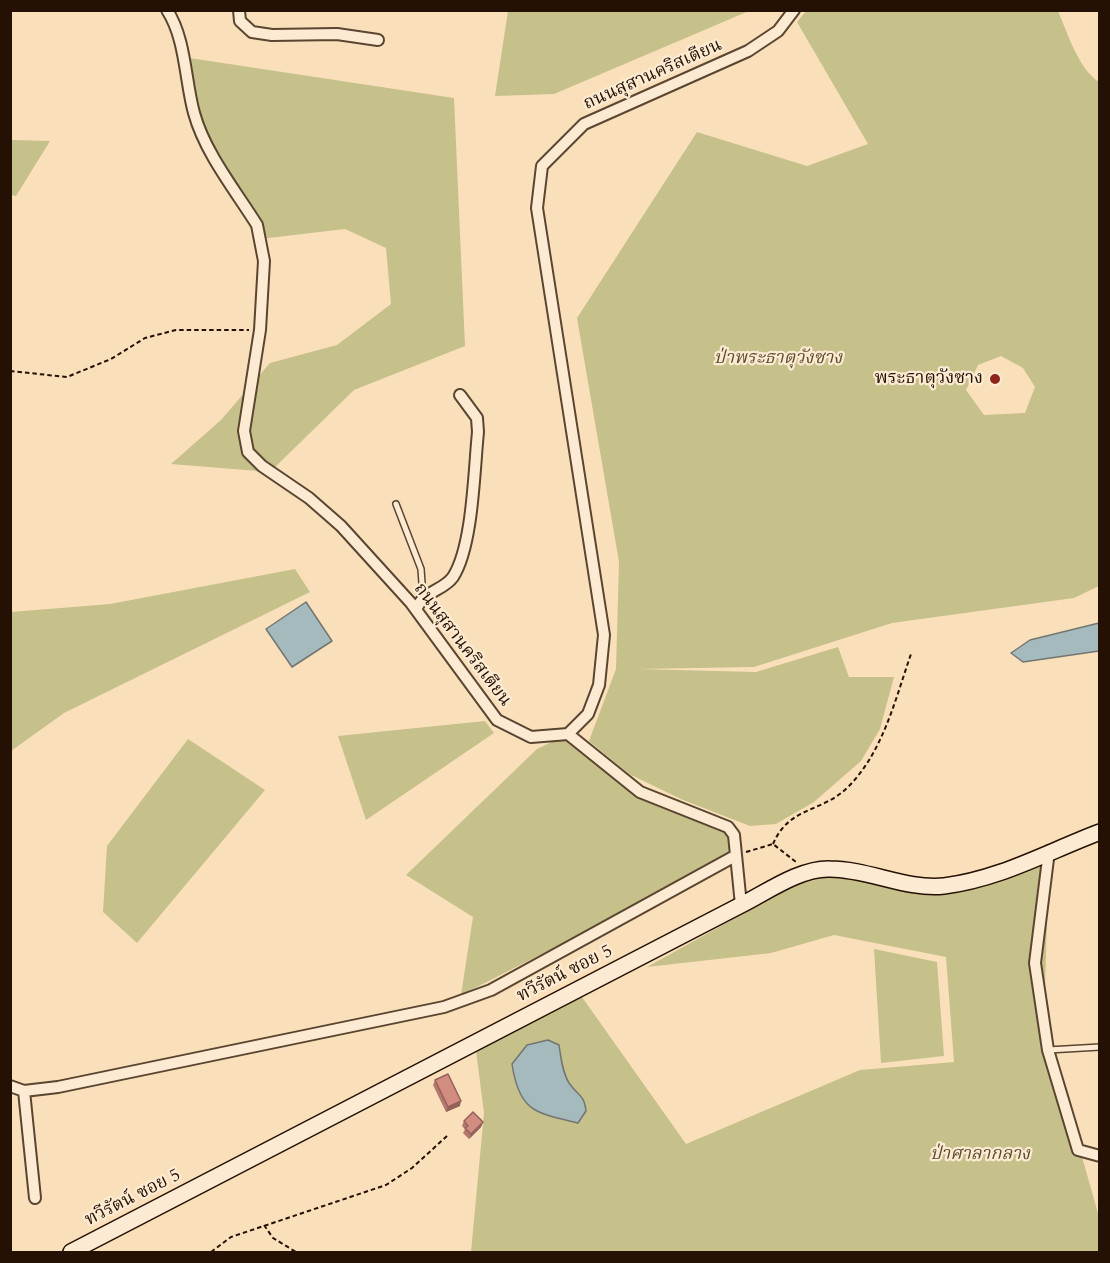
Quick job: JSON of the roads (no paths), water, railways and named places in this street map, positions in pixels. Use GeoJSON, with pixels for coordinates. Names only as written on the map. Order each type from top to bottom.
{"type":"FeatureCollection","features":[{"type":"Feature","properties":{"kind":"street","name":"ถนนสุสานคริสเตียน"},"geometry":{"type":"LineString","coordinates":[[167,10],[180,43],[194,113],[204,140],[257,225],[264,261],[260,330],[244,431],[248,452],[262,466],[309,498],[341,526],[416,609],[497,720],[531,737],[568,734],[588,714],[599,685],[604,635],[537,208],[542,166],[584,124],[748,51],[778,31],[794,10]]}},
{"type":"Feature","properties":{"kind":"street"},"geometry":{"type":"LineString","coordinates":[[239,10],[240,21],[252,32],[272,35],[337,34],[378,40]]}},
{"type":"Feature","properties":{"kind":"street"},"geometry":{"type":"LineString","coordinates":[[416,609],[423,597],[451,579],[458,567],[466,536],[478,432],[477,418],[460,395]]}},
{"type":"Feature","properties":{"kind":"street"},"geometry":{"type":"LineString","coordinates":[[568,734],[640,792],[728,827],[734,835],[741,904]]}},
{"type":"Feature","properties":{"kind":"street","name":"ทวีรัตน์ ซอย 5"},"geometry":{"type":"LineString","coordinates":[[71,1252],[741,904],[809,872],[828,869],[846,870],[941,886],[1021,867],[1048,851],[1100,832]]}},
{"type":"Feature","properties":{"kind":"street"},"geometry":{"type":"LineString","coordinates":[[1048,851],[1035,963],[1048,1050],[1078,1150],[1100,1156]]}},
{"type":"Feature","properties":{"kind":"street"},"geometry":{"type":"LineString","coordinates":[[10,1086],[24,1091],[58,1087],[444,1007],[491,990],[735,856]]}},
{"type":"Feature","properties":{"kind":"street"},"geometry":{"type":"LineString","coordinates":[[24,1091],[35,1198]]}},
{"type":"Feature","properties":{"kind":"lane"},"geometry":{"type":"LineString","coordinates":[[396,504],[421,569],[423,597]]}},
{"type":"Feature","properties":{"kind":"lane"},"geometry":{"type":"LineString","coordinates":[[1048,1050],[1100,1047]]}},
{"type":"Feature","properties":{"kind":"place","name":"พระธาตุวังซาง"},"geometry":{"type":"Point","coordinates":[995,379]}},
{"type":"Feature","properties":{"kind":"park label","name":"ป่าพระธาตุวังซาง"},"geometry":{"type":"Point","coordinates":[778,359]}},
{"type":"Feature","properties":{"kind":"park label","name":"ป่าศาลากลาง"},"geometry":{"type":"Point","coordinates":[980,1155]}}]}
